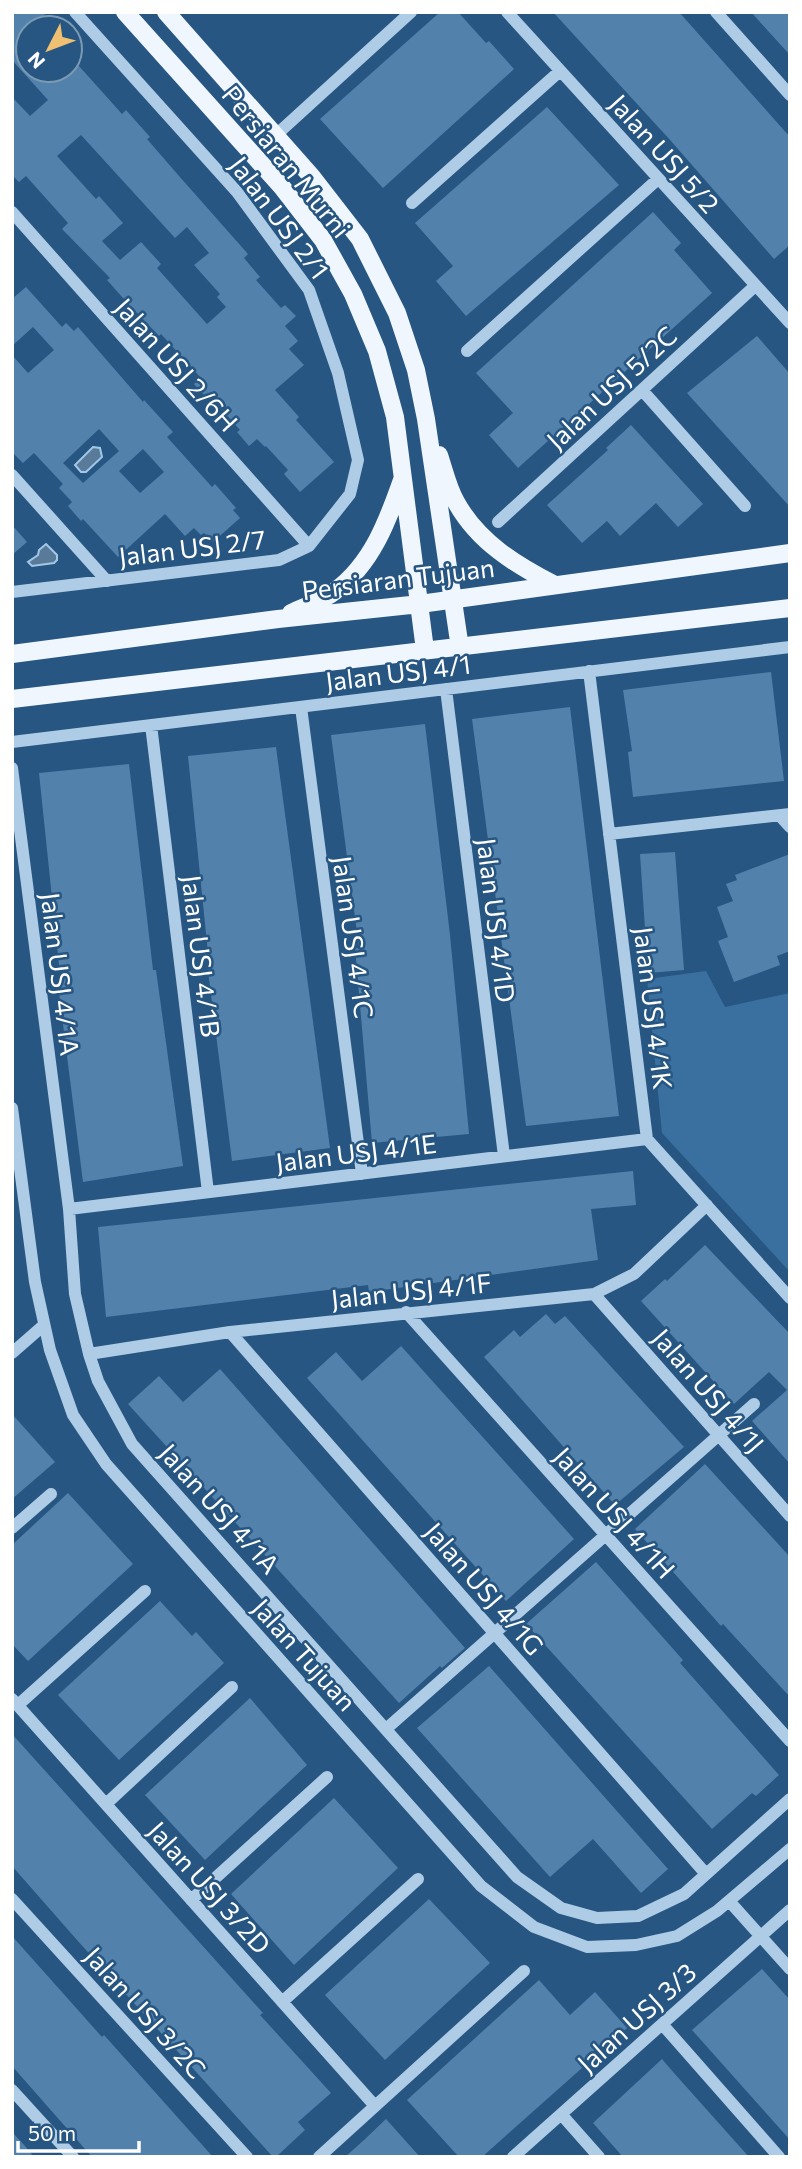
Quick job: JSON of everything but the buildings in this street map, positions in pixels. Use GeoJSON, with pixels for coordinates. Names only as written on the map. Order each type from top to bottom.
{"type":"FeatureCollection","features":[{"type":"Feature","properties":{"kind":"main road","name":"Persiaran Murni"},"geometry":{"type":"LineString","coordinates":[[125,12],[282,187],[323,240],[353,294],[377,351],[395,417],[425,650]]}},
{"type":"Feature","properties":{"kind":"main road","name":"Persiaran Murni"},"geometry":{"type":"LineString","coordinates":[[166,12],[276,135],[360,239],[397,313],[416,369],[426,419],[460,648]]}},
{"type":"Feature","properties":{"kind":"main road"},"geometry":{"type":"LineString","coordinates":[[426,419],[456,501],[481,536],[513,564],[556,586]]}},
{"type":"Feature","properties":{"kind":"main road"},"geometry":{"type":"LineString","coordinates":[[278,619],[335,592],[364,562],[387,523],[404,476]]}},
{"type":"Feature","properties":{"kind":"main road","name":"Persiaran Tujuan"},"geometry":{"type":"LineString","coordinates":[[12,654],[278,619],[420,604],[790,554]]}},
{"type":"Feature","properties":{"kind":"main road"},"geometry":{"type":"LineString","coordinates":[[12,699],[790,608]]}},
{"type":"Feature","properties":{"kind":"street","name":"Jalan USJ 2/1"},"geometry":{"type":"LineString","coordinates":[[75,12],[237,192],[309,290],[338,373],[358,460],[350,494]]}},
{"type":"Feature","properties":{"kind":"street"},"geometry":{"type":"LineString","coordinates":[[276,135],[411,12]]}},
{"type":"Feature","properties":{"kind":"street","name":"Jalan USJ 5/2"},"geometry":{"type":"LineString","coordinates":[[507,12],[790,324]]}},
{"type":"Feature","properties":{"kind":"street"},"geometry":{"type":"LineString","coordinates":[[716,12],[790,95]]}},
{"type":"Feature","properties":{"kind":"street"},"geometry":{"type":"LineString","coordinates":[[412,203],[560,71]]}},
{"type":"Feature","properties":{"kind":"street"},"geometry":{"type":"LineString","coordinates":[[467,351],[658,179]]}},
{"type":"Feature","properties":{"kind":"street","name":"Jalan USJ 2/6H"},"geometry":{"type":"LineString","coordinates":[[12,212],[309,546]]}},
{"type":"Feature","properties":{"kind":"street","name":"Jalan USJ 5/2C"},"geometry":{"type":"LineString","coordinates":[[498,522],[755,286]]}},
{"type":"Feature","properties":{"kind":"street"},"geometry":{"type":"LineString","coordinates":[[642,390],[745,506]]}},
{"type":"Feature","properties":{"kind":"street"},"geometry":{"type":"LineString","coordinates":[[12,475],[107,581]]}},
{"type":"Feature","properties":{"kind":"street","name":"Jalan USJ 2/7"},"geometry":{"type":"LineString","coordinates":[[12,592],[279,560],[309,546],[350,494]]}},
{"type":"Feature","properties":{"kind":"street","name":"Jalan USJ 4/1"},"geometry":{"type":"LineString","coordinates":[[12,742],[790,647]]}},
{"type":"Feature","properties":{"kind":"street","name":"Jalan USJ 4/1K"},"geometry":{"type":"LineString","coordinates":[[589,671],[647,1139]]}},
{"type":"Feature","properties":{"kind":"street","name":"Jalan USJ 4/1D"},"geometry":{"type":"LineString","coordinates":[[446,689],[504,1156]]}},
{"type":"Feature","properties":{"kind":"street","name":"Jalan USJ 4/1C"},"geometry":{"type":"LineString","coordinates":[[301,707],[362,1174]]}},
{"type":"Feature","properties":{"kind":"street","name":"Jalan USJ 4/1B"},"geometry":{"type":"LineString","coordinates":[[150,725],[208,1192]]}},
{"type":"Feature","properties":{"kind":"street","name":"Jalan USJ 4/1A"},"geometry":{"type":"LineString","coordinates":[[12,768],[69,1209],[75,1294],[89,1354],[99,1381],[132,1444],[517,1877],[561,1908],[597,1918],[638,1916],[684,1894],[790,1799]]}},
{"type":"Feature","properties":{"kind":"street"},"geometry":{"type":"LineString","coordinates":[[609,834],[785,815],[790,827]]}},
{"type":"Feature","properties":{"kind":"street","name":"Jalan Tujuan"},"geometry":{"type":"LineString","coordinates":[[12,1108],[35,1282],[50,1350],[73,1415],[106,1464],[481,1886],[534,1927],[587,1947],[636,1945],[677,1936],[730,1902],[790,1849]]}},
{"type":"Feature","properties":{"kind":"street"},"geometry":{"type":"LineString","coordinates":[[647,1139],[790,1298]]}},
{"type":"Feature","properties":{"kind":"street","name":"Jalan USJ 4/1E"},"geometry":{"type":"LineString","coordinates":[[69,1209],[647,1139]]}},
{"type":"Feature","properties":{"kind":"street","name":"Jalan USJ 4/1F"},"geometry":{"type":"LineString","coordinates":[[89,1354],[230,1332],[594,1294],[634,1274],[707,1205]]}},
{"type":"Feature","properties":{"kind":"street","name":"Jalan USJ 4/1J"},"geometry":{"type":"LineString","coordinates":[[594,1294],[790,1516]]}},
{"type":"Feature","properties":{"kind":"street","name":"Jalan USJ 4/1H"},"geometry":{"type":"LineString","coordinates":[[406,1312],[790,1741]]}},
{"type":"Feature","properties":{"kind":"street"},"geometry":{"type":"LineString","coordinates":[[12,1353],[44,1325]]}},
{"type":"Feature","properties":{"kind":"street","name":"Jalan USJ 4/1G"},"geometry":{"type":"LineString","coordinates":[[230,1332],[706,1874]]}},
{"type":"Feature","properties":{"kind":"street"},"geometry":{"type":"LineString","coordinates":[[386,1730],[754,1404]]}},
{"type":"Feature","properties":{"kind":"street"},"geometry":{"type":"LineString","coordinates":[[12,1528],[51,1494]]}},
{"type":"Feature","properties":{"kind":"street"},"geometry":{"type":"LineString","coordinates":[[15,1702],[145,1591]]}},
{"type":"Feature","properties":{"kind":"street"},"geometry":{"type":"LineString","coordinates":[[106,1804],[232,1687]]}},
{"type":"Feature","properties":{"kind":"street","name":"Jalan USJ 3/2D"},"geometry":{"type":"LineString","coordinates":[[15,1702],[374,2106]]}},
{"type":"Feature","properties":{"kind":"street"},"geometry":{"type":"LineString","coordinates":[[191,1900],[327,1777]]}},
{"type":"Feature","properties":{"kind":"street"},"geometry":{"type":"LineString","coordinates":[[282,2002],[418,1879]]}},
{"type":"Feature","properties":{"kind":"street","name":"Jalan USJ 3/2C"},"geometry":{"type":"LineString","coordinates":[[12,1899],[247,2157]]}},
{"type":"Feature","properties":{"kind":"street"},"geometry":{"type":"LineString","coordinates":[[730,1902],[790,1969]]}},
{"type":"Feature","properties":{"kind":"street","name":"Jalan USJ 3/3"},"geometry":{"type":"LineString","coordinates":[[513,2157],[790,1910]]}},
{"type":"Feature","properties":{"kind":"street"},"geometry":{"type":"LineString","coordinates":[[318,2157],[524,1971]]}},
{"type":"Feature","properties":{"kind":"street"},"geometry":{"type":"LineString","coordinates":[[662,2024],[779,2157]]}},
{"type":"Feature","properties":{"kind":"street"},"geometry":{"type":"LineString","coordinates":[[12,2090],[73,2157]]}},
{"type":"Feature","properties":{"kind":"street"},"geometry":{"type":"LineString","coordinates":[[561,2114],[599,2157]]}},
{"type":"Feature","properties":{"kind":"shaded area"},"geometry":{"type":"Polygon","coordinates":[[[93,447],[100,448],[102,457],[86,472],[81,472],[75,465],[93,447]]]}},
{"type":"Feature","properties":{"kind":"shaded area"},"geometry":{"type":"Polygon","coordinates":[[[46,544],[57,555],[57,560],[54,563],[32,566],[28,562],[38,555],[39,550],[46,544]]]}},
{"type":"Feature","properties":{"kind":"shaded area"},"geometry":{"type":"Polygon","coordinates":[[[706,971],[725,1007],[790,993],[790,1272],[662,1133],[647,979],[706,971]]]}}]}
